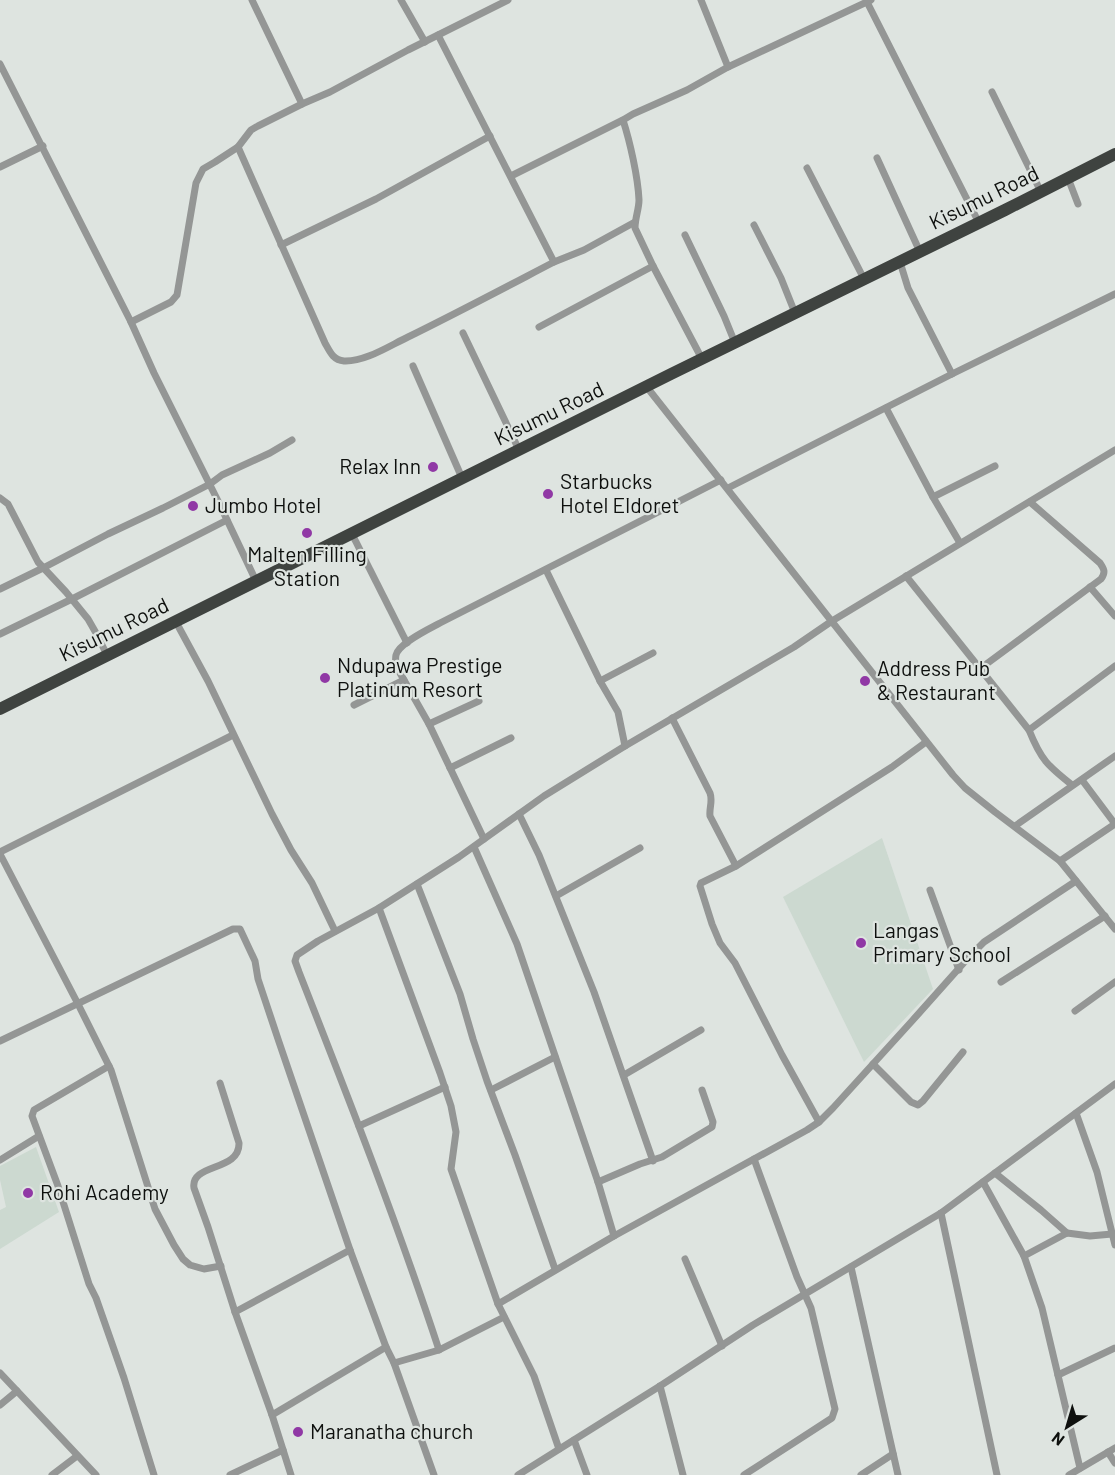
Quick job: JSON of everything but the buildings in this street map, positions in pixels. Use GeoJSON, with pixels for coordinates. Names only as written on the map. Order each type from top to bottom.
{"type":"FeatureCollection","features":[{"type":"Feature","properties":{"kind":"highway","name":"Kisumu Road"},"geometry":{"type":"LineString","coordinates":[[0,709],[1115,154]]}},
{"type":"Feature","properties":{"kind":"street"},"geometry":{"type":"LineString","coordinates":[[252,0],[302,104]]}},
{"type":"Feature","properties":{"kind":"street"},"geometry":{"type":"LineString","coordinates":[[401,0],[424,42]]}},
{"type":"Feature","properties":{"kind":"street"},"geometry":{"type":"LineString","coordinates":[[131,322],[175,299],[180,284],[196,183],[200,172],[238,147],[251,130],[508,0]]}},
{"type":"Feature","properties":{"kind":"street"},"geometry":{"type":"LineString","coordinates":[[701,0],[728,67]]}},
{"type":"Feature","properties":{"kind":"street"},"geometry":{"type":"LineString","coordinates":[[511,176],[633,114],[687,90],[728,67],[869,1],[979,223]]}},
{"type":"Feature","properties":{"kind":"street"},"geometry":{"type":"LineString","coordinates":[[438,35],[554,262]]}},
{"type":"Feature","properties":{"kind":"street"},"geometry":{"type":"LineString","coordinates":[[0,64],[131,322],[256,581]]}},
{"type":"Feature","properties":{"kind":"street"},"geometry":{"type":"LineString","coordinates":[[992,92],[1041,192]]}},
{"type":"Feature","properties":{"kind":"street"},"geometry":{"type":"LineString","coordinates":[[623,120],[638,187],[639,208],[635,222],[638,236],[702,359]]}},
{"type":"Feature","properties":{"kind":"street"},"geometry":{"type":"LineString","coordinates":[[281,245],[376,199],[490,136]]}},
{"type":"Feature","properties":{"kind":"street"},"geometry":{"type":"LineString","coordinates":[[0,167],[43,146]]}},
{"type":"Feature","properties":{"kind":"street"},"geometry":{"type":"LineString","coordinates":[[238,147],[330,353],[335,358],[346,361],[372,355],[554,262],[584,250],[635,222]]}},
{"type":"Feature","properties":{"kind":"street"},"geometry":{"type":"LineString","coordinates":[[877,158],[920,252]]}},
{"type":"Feature","properties":{"kind":"street"},"geometry":{"type":"LineString","coordinates":[[807,168],[864,279]]}},
{"type":"Feature","properties":{"kind":"street"},"geometry":{"type":"LineString","coordinates":[[1068,178],[1078,204]]}},
{"type":"Feature","properties":{"kind":"street"},"geometry":{"type":"LineString","coordinates":[[754,225],[781,278],[795,313]]}},
{"type":"Feature","properties":{"kind":"street"},"geometry":{"type":"LineString","coordinates":[[685,235],[719,304],[735,343]]}},
{"type":"Feature","properties":{"kind":"street"},"geometry":{"type":"LineString","coordinates":[[900,262],[908,288],[952,374]]}},
{"type":"Feature","properties":{"kind":"street"},"geometry":{"type":"LineString","coordinates":[[539,327],[653,266]]}},
{"type":"Feature","properties":{"kind":"street"},"geometry":{"type":"LineString","coordinates":[[728,488],[1115,294]]}},
{"type":"Feature","properties":{"kind":"street"},"geometry":{"type":"LineString","coordinates":[[463,333],[519,450]]}},
{"type":"Feature","properties":{"kind":"street"},"geometry":{"type":"LineString","coordinates":[[413,366],[462,478]]}},
{"type":"Feature","properties":{"kind":"street"},"geometry":{"type":"LineString","coordinates":[[646,386],[959,782],[1060,861],[1115,929]]}},
{"type":"Feature","properties":{"kind":"street"},"geometry":{"type":"LineString","coordinates":[[886,408],[960,543]]}},
{"type":"Feature","properties":{"kind":"street"},"geometry":{"type":"LineString","coordinates":[[0,588],[164,508],[210,484],[222,475],[292,440]]}},
{"type":"Feature","properties":{"kind":"street"},"geometry":{"type":"LineString","coordinates":[[439,1350],[420,1290],[295,961],[297,955],[417,884],[474,847],[544,796],[794,647],[832,621],[1115,450]]}},
{"type":"Feature","properties":{"kind":"street"},"geometry":{"type":"LineString","coordinates":[[933,497],[995,466]]}},
{"type":"Feature","properties":{"kind":"street"},"geometry":{"type":"LineString","coordinates":[[484,839],[429,724],[396,666],[396,653],[407,643],[440,623],[721,480]]}},
{"type":"Feature","properties":{"kind":"street"},"geometry":{"type":"LineString","coordinates":[[0,498],[8,504],[34,556],[72,599],[92,626],[107,655]]}},
{"type":"Feature","properties":{"kind":"street"},"geometry":{"type":"LineString","coordinates":[[981,668],[1101,579],[1104,574],[1100,563],[1030,502]]}},
{"type":"Feature","properties":{"kind":"street"},"geometry":{"type":"LineString","coordinates":[[0,634],[227,520]]}},
{"type":"Feature","properties":{"kind":"street"},"geometry":{"type":"LineString","coordinates":[[352,534],[407,643]]}},
{"type":"Feature","properties":{"kind":"street"},"geometry":{"type":"LineString","coordinates":[[546,570],[600,681],[618,712],[625,746]]}},
{"type":"Feature","properties":{"kind":"street"},"geometry":{"type":"LineString","coordinates":[[906,576],[1029,730],[1043,760],[1072,785]]}},
{"type":"Feature","properties":{"kind":"street"},"geometry":{"type":"LineString","coordinates":[[1090,587],[1115,616]]}},
{"type":"Feature","properties":{"kind":"street"},"geometry":{"type":"LineString","coordinates":[[176,622],[208,681],[272,814],[291,850],[312,882],[335,932]]}},
{"type":"Feature","properties":{"kind":"street"},"geometry":{"type":"LineString","coordinates":[[600,681],[653,653]]}},
{"type":"Feature","properties":{"kind":"street"},"geometry":{"type":"LineString","coordinates":[[1029,730],[1115,666]]}},
{"type":"Feature","properties":{"kind":"street"},"geometry":{"type":"LineString","coordinates":[[354,705],[404,680]]}},
{"type":"Feature","properties":{"kind":"street"},"geometry":{"type":"LineString","coordinates":[[429,724],[479,701]]}},
{"type":"Feature","properties":{"kind":"street"},"geometry":{"type":"LineString","coordinates":[[672,718],[711,793],[711,816],[736,866]]}},
{"type":"Feature","properties":{"kind":"street"},"geometry":{"type":"LineString","coordinates":[[221,1266],[204,1269],[190,1265],[174,1245],[155,1209],[109,1066],[0,853],[233,735]]}},
{"type":"Feature","properties":{"kind":"street"},"geometry":{"type":"LineString","coordinates":[[450,768],[511,738]]}},
{"type":"Feature","properties":{"kind":"street"},"geometry":{"type":"LineString","coordinates":[[819,1122],[740,973],[720,943],[712,924],[701,883],[736,866],[892,767],[926,742]]}},
{"type":"Feature","properties":{"kind":"street"},"geometry":{"type":"LineString","coordinates":[[1015,826],[1115,756]]}},
{"type":"Feature","properties":{"kind":"street"},"geometry":{"type":"LineString","coordinates":[[1060,861],[1115,824],[1082,780]]}},
{"type":"Feature","properties":{"kind":"street"},"geometry":{"type":"LineString","coordinates":[[519,814],[539,855],[594,992],[653,1161]]}},
{"type":"Feature","properties":{"kind":"street"},"geometry":{"type":"LineString","coordinates":[[474,847],[517,944],[598,1182],[614,1236]]}},
{"type":"Feature","properties":{"kind":"street"},"geometry":{"type":"LineString","coordinates":[[556,896],[640,848]]}},
{"type":"Feature","properties":{"kind":"street"},"geometry":{"type":"LineString","coordinates":[[498,1304],[555,1269],[819,1122],[976,949],[994,934],[1076,881]]}},
{"type":"Feature","properties":{"kind":"street"},"geometry":{"type":"LineString","coordinates":[[417,884],[460,994],[473,1039],[555,1269]]}},
{"type":"Feature","properties":{"kind":"street"},"geometry":{"type":"LineString","coordinates":[[930,890],[959,970]]}},
{"type":"Feature","properties":{"kind":"street"},"geometry":{"type":"LineString","coordinates":[[378,908],[451,1106],[456,1132],[451,1169],[498,1304],[534,1376],[559,1449]]}},
{"type":"Feature","properties":{"kind":"street"},"geometry":{"type":"LineString","coordinates":[[1001,982],[1105,916]]}},
{"type":"Feature","properties":{"kind":"street"},"geometry":{"type":"LineString","coordinates":[[0,1041],[233,928],[240,929],[255,961],[258,979],[350,1250],[434,1475]]}},
{"type":"Feature","properties":{"kind":"street"},"geometry":{"type":"LineString","coordinates":[[1075,1011],[1115,982]]}},
{"type":"Feature","properties":{"kind":"street"},"geometry":{"type":"LineString","coordinates":[[624,1075],[701,1030]]}},
{"type":"Feature","properties":{"kind":"street"},"geometry":{"type":"LineString","coordinates":[[873,1064],[918,1105],[963,1053]]}},
{"type":"Feature","properties":{"kind":"street"},"geometry":{"type":"LineString","coordinates":[[491,1090],[555,1057]]}},
{"type":"Feature","properties":{"kind":"street"},"geometry":{"type":"LineString","coordinates":[[109,1066],[34,1110],[32,1116],[58,1186],[89,1284],[124,1378],[154,1475]]}},
{"type":"Feature","properties":{"kind":"street"},"geometry":{"type":"LineString","coordinates":[[220,1083],[239,1149],[233,1159],[201,1174],[193,1183],[291,1475]]}},
{"type":"Feature","properties":{"kind":"street"},"geometry":{"type":"LineString","coordinates":[[518,1475],[805,1293],[941,1213],[1115,1084]]}},
{"type":"Feature","properties":{"kind":"street"},"geometry":{"type":"LineString","coordinates":[[359,1126],[445,1088]]}},
{"type":"Feature","properties":{"kind":"street"},"geometry":{"type":"LineString","coordinates":[[598,1182],[640,1164],[653,1161],[712,1127],[713,1122],[702,1090]]}},
{"type":"Feature","properties":{"kind":"street"},"geometry":{"type":"LineString","coordinates":[[1076,1113],[1097,1172],[1115,1245]]}},
{"type":"Feature","properties":{"kind":"street"},"geometry":{"type":"LineString","coordinates":[[0,1160],[39,1136]]}},
{"type":"Feature","properties":{"kind":"street"},"geometry":{"type":"LineString","coordinates":[[744,1475],[832,1418],[834,1414],[834,1403],[811,1308],[794,1269],[754,1159]]}},
{"type":"Feature","properties":{"kind":"street"},"geometry":{"type":"LineString","coordinates":[[995,1173],[1067,1233],[1090,1236],[1112,1234]]}},
{"type":"Feature","properties":{"kind":"street"},"geometry":{"type":"LineString","coordinates":[[983,1182],[1024,1256],[1042,1308],[1080,1468]]}},
{"type":"Feature","properties":{"kind":"street"},"geometry":{"type":"LineString","coordinates":[[941,1213],[997,1475]]}},
{"type":"Feature","properties":{"kind":"street"},"geometry":{"type":"LineString","coordinates":[[1024,1256],[1067,1233]]}},
{"type":"Feature","properties":{"kind":"street"},"geometry":{"type":"LineString","coordinates":[[235,1312],[350,1250]]}},
{"type":"Feature","properties":{"kind":"street"},"geometry":{"type":"LineString","coordinates":[[686,1259],[722,1346]]}},
{"type":"Feature","properties":{"kind":"street"},"geometry":{"type":"LineString","coordinates":[[851,1267],[898,1475]]}},
{"type":"Feature","properties":{"kind":"street"},"geometry":{"type":"LineString","coordinates":[[394,1363],[439,1350],[504,1317]]}},
{"type":"Feature","properties":{"kind":"street"},"geometry":{"type":"LineString","coordinates":[[272,1414],[386,1347]]}},
{"type":"Feature","properties":{"kind":"street"},"geometry":{"type":"LineString","coordinates":[[1058,1375],[1115,1348]]}},
{"type":"Feature","properties":{"kind":"street"},"geometry":{"type":"LineString","coordinates":[[0,1373],[96,1475]]}},
{"type":"Feature","properties":{"kind":"street"},"geometry":{"type":"LineString","coordinates":[[660,1386],[683,1475]]}},
{"type":"Feature","properties":{"kind":"street"},"geometry":{"type":"LineString","coordinates":[[0,1405],[17,1390]]}},
{"type":"Feature","properties":{"kind":"street"},"geometry":{"type":"LineString","coordinates":[[573,1440],[587,1475]]}},
{"type":"Feature","properties":{"kind":"street"},"geometry":{"type":"LineString","coordinates":[[230,1475],[282,1450]]}},
{"type":"Feature","properties":{"kind":"street"},"geometry":{"type":"LineString","coordinates":[[1069,1475],[1112,1450],[1115,1463]]}},
{"type":"Feature","properties":{"kind":"street"},"geometry":{"type":"LineString","coordinates":[[861,1475],[893,1454]]}},
{"type":"Feature","properties":{"kind":"street"},"geometry":{"type":"LineString","coordinates":[[52,1475],[77,1456]]}},
{"type":"Feature","properties":{"kind":"shaded area","name":"Langas Primary School"},"geometry":{"type":"Polygon","coordinates":[[[882,838],[933,989],[864,1062],[783,897],[882,838]]]}},
{"type":"Feature","properties":{"kind":"shaded area","name":"Rohi Academy"},"geometry":{"type":"Polygon","coordinates":[[[36,1147],[59,1212],[0,1249],[0,1210],[6,1207],[0,1180],[0,1166],[36,1147]]]}},
{"type":"Feature","properties":{"kind":"place","name":"Relax Inn"},"geometry":{"type":"Point","coordinates":[433,467]}},
{"type":"Feature","properties":{"kind":"place","name":"Starbucks Hotel Eldoret"},"geometry":{"type":"Point","coordinates":[548,494]}},
{"type":"Feature","properties":{"kind":"place","name":"Jumbo Hotel"},"geometry":{"type":"Point","coordinates":[193,506]}},
{"type":"Feature","properties":{"kind":"place","name":"Malten Filling Station"},"geometry":{"type":"Point","coordinates":[307,533]}},
{"type":"Feature","properties":{"kind":"place","name":"Ndupawa Prestige Platinum Resort"},"geometry":{"type":"Point","coordinates":[325,678]}},
{"type":"Feature","properties":{"kind":"place","name":"Address Pub & Restaurant"},"geometry":{"type":"Point","coordinates":[865,681]}},
{"type":"Feature","properties":{"kind":"place","name":"Langas Primary School"},"geometry":{"type":"Point","coordinates":[861,943]}},
{"type":"Feature","properties":{"kind":"place","name":"Rohi Academy"},"geometry":{"type":"Point","coordinates":[28,1193]}},
{"type":"Feature","properties":{"kind":"place","name":"Maranatha church"},"geometry":{"type":"Point","coordinates":[298,1432]}}]}
